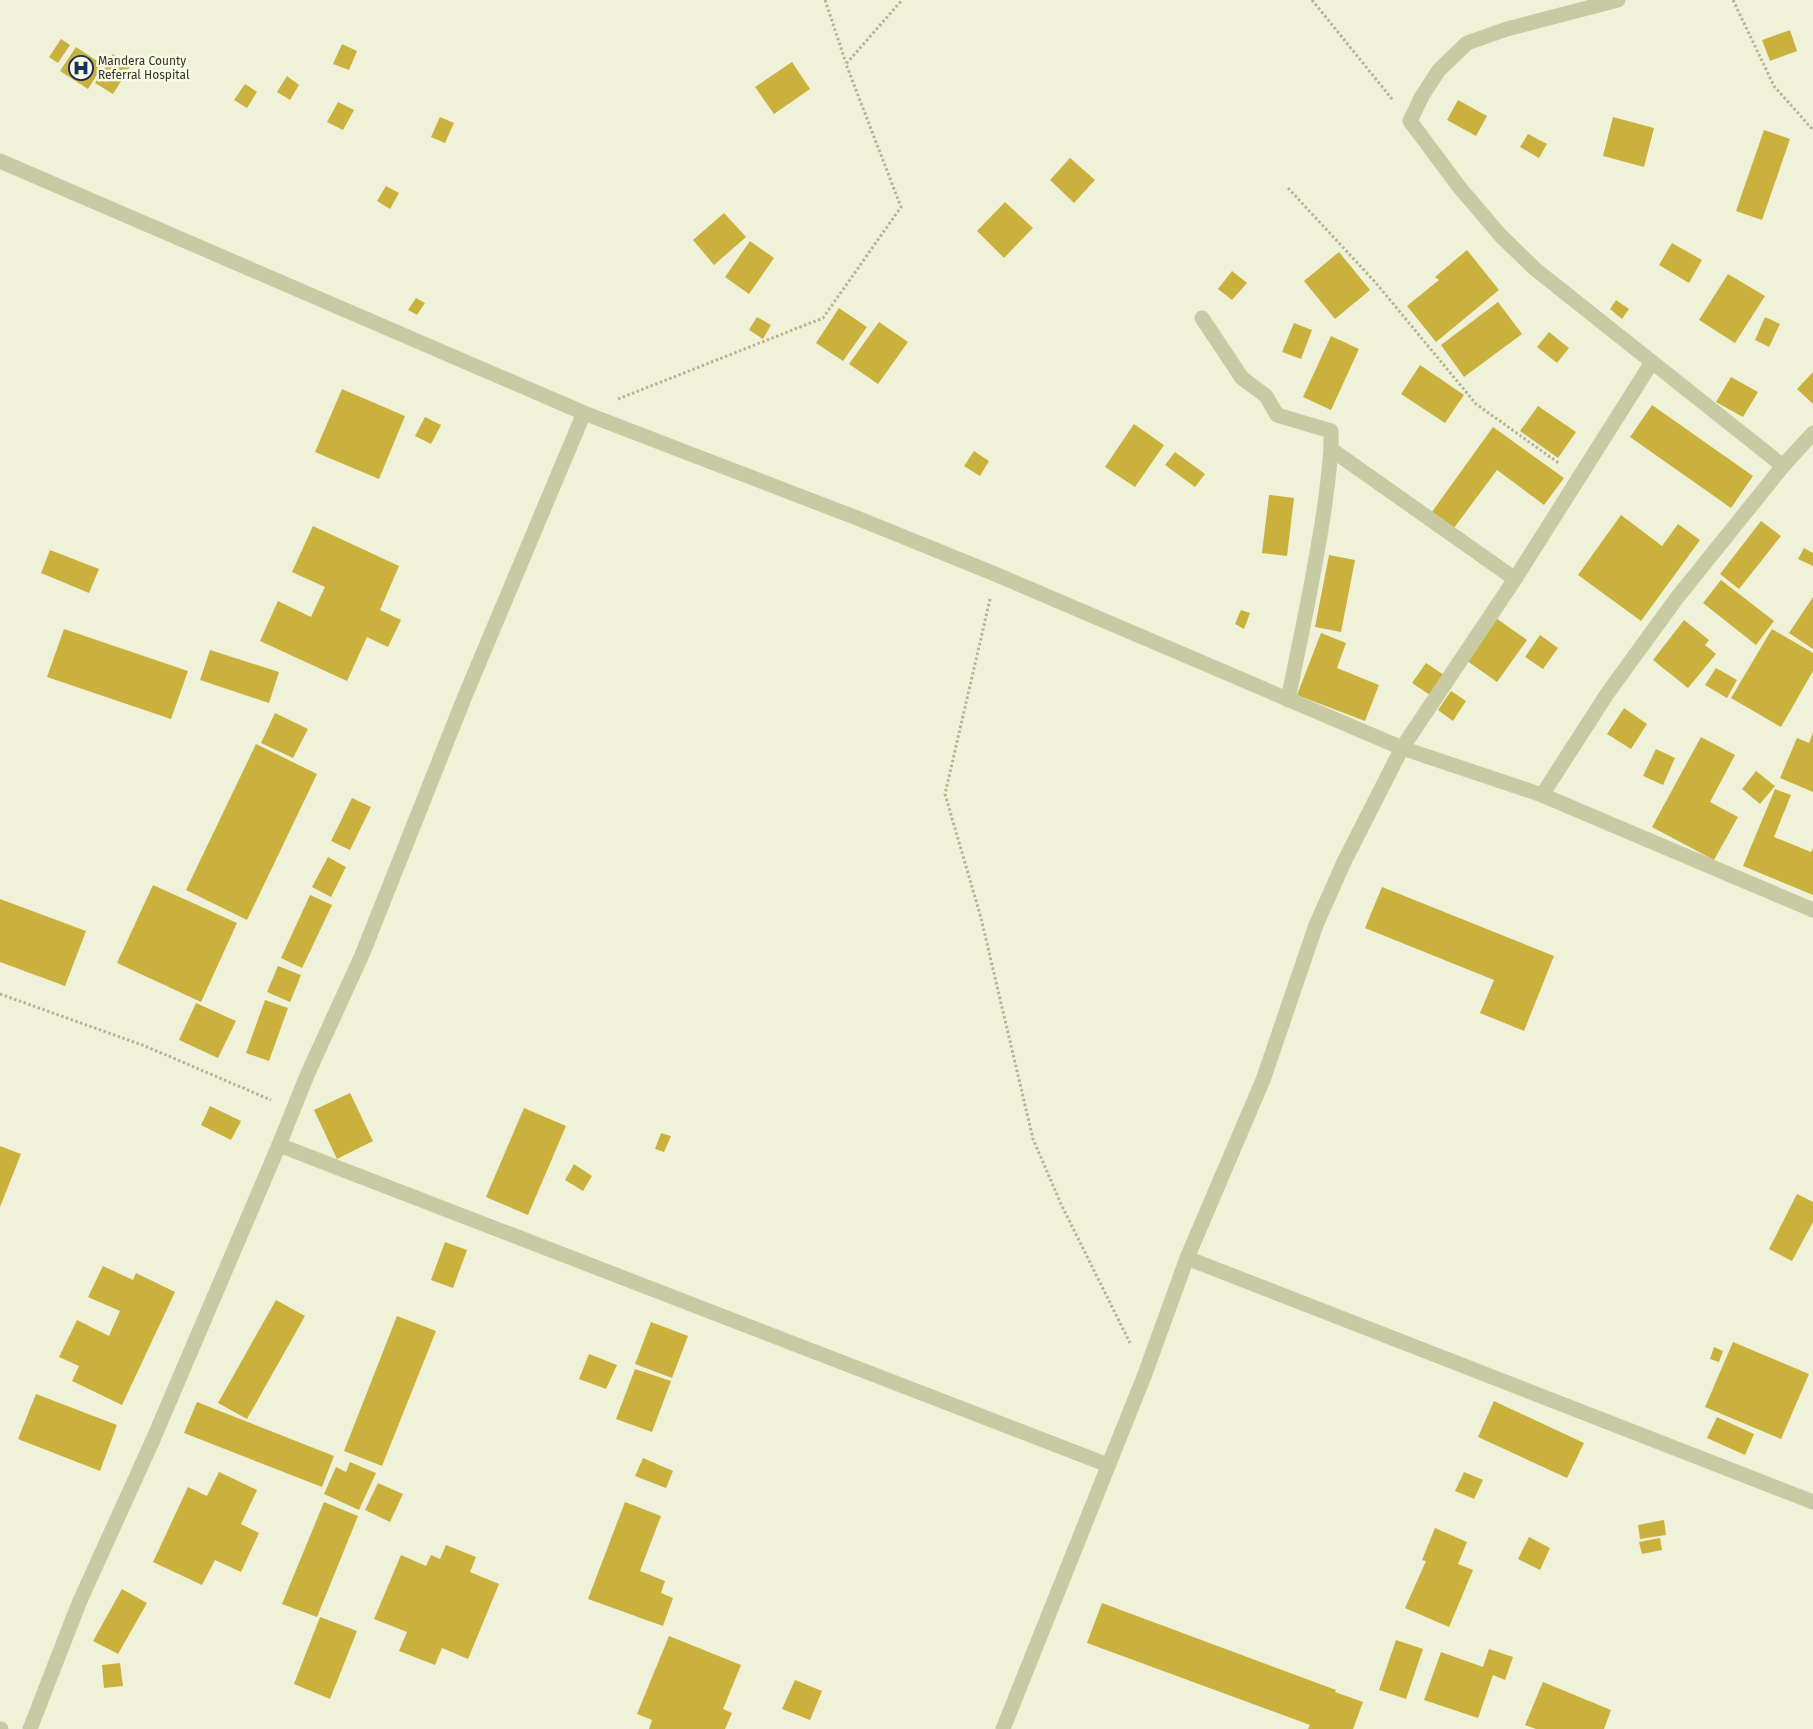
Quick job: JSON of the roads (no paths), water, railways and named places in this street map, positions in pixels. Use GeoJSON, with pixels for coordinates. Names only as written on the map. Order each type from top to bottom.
{"type":"FeatureCollection","features":[{"type":"Feature","properties":{"kind":"street"},"geometry":{"type":"LineString","coordinates":[[1618,0],[1507,29],[1467,44],[1439,70],[1422,96],[1410,121],[1460,188],[1501,236],[1535,269],[1783,466]]}},
{"type":"Feature","properties":{"kind":"street"},"geometry":{"type":"LineString","coordinates":[[0,161],[584,413],[857,518],[995,574],[1402,748],[1542,795],[1813,910]]}},
{"type":"Feature","properties":{"kind":"street"},"geometry":{"type":"LineString","coordinates":[[1202,318],[1242,378],[1266,396],[1277,415],[1331,431],[1332,450],[1315,565],[1288,700]]}},
{"type":"Feature","properties":{"kind":"street"},"geometry":{"type":"LineString","coordinates":[[1003,1729],[1145,1374],[1187,1258],[1263,1080],[1316,926],[1344,862],[1402,748],[1515,579],[1652,362]]}},
{"type":"Feature","properties":{"kind":"street"},"geometry":{"type":"LineString","coordinates":[[30,1729],[79,1603],[152,1442],[293,1109],[362,955],[465,696],[584,413]]}},
{"type":"Feature","properties":{"kind":"street"},"geometry":{"type":"LineString","coordinates":[[1542,795],[1607,694],[1676,599],[1783,466],[1812,437]]}},
{"type":"Feature","properties":{"kind":"street"},"geometry":{"type":"LineString","coordinates":[[1332,450],[1515,579]]}},
{"type":"Feature","properties":{"kind":"street"},"geometry":{"type":"LineString","coordinates":[[279,1145],[1108,1465]]}},
{"type":"Feature","properties":{"kind":"street"},"geometry":{"type":"LineString","coordinates":[[1187,1258],[1813,1502]]}},
{"type":"Feature","properties":{"kind":"place","name":"Mandera County Referral Hospital"},"geometry":{"type":"Point","coordinates":[81,68]}}]}
